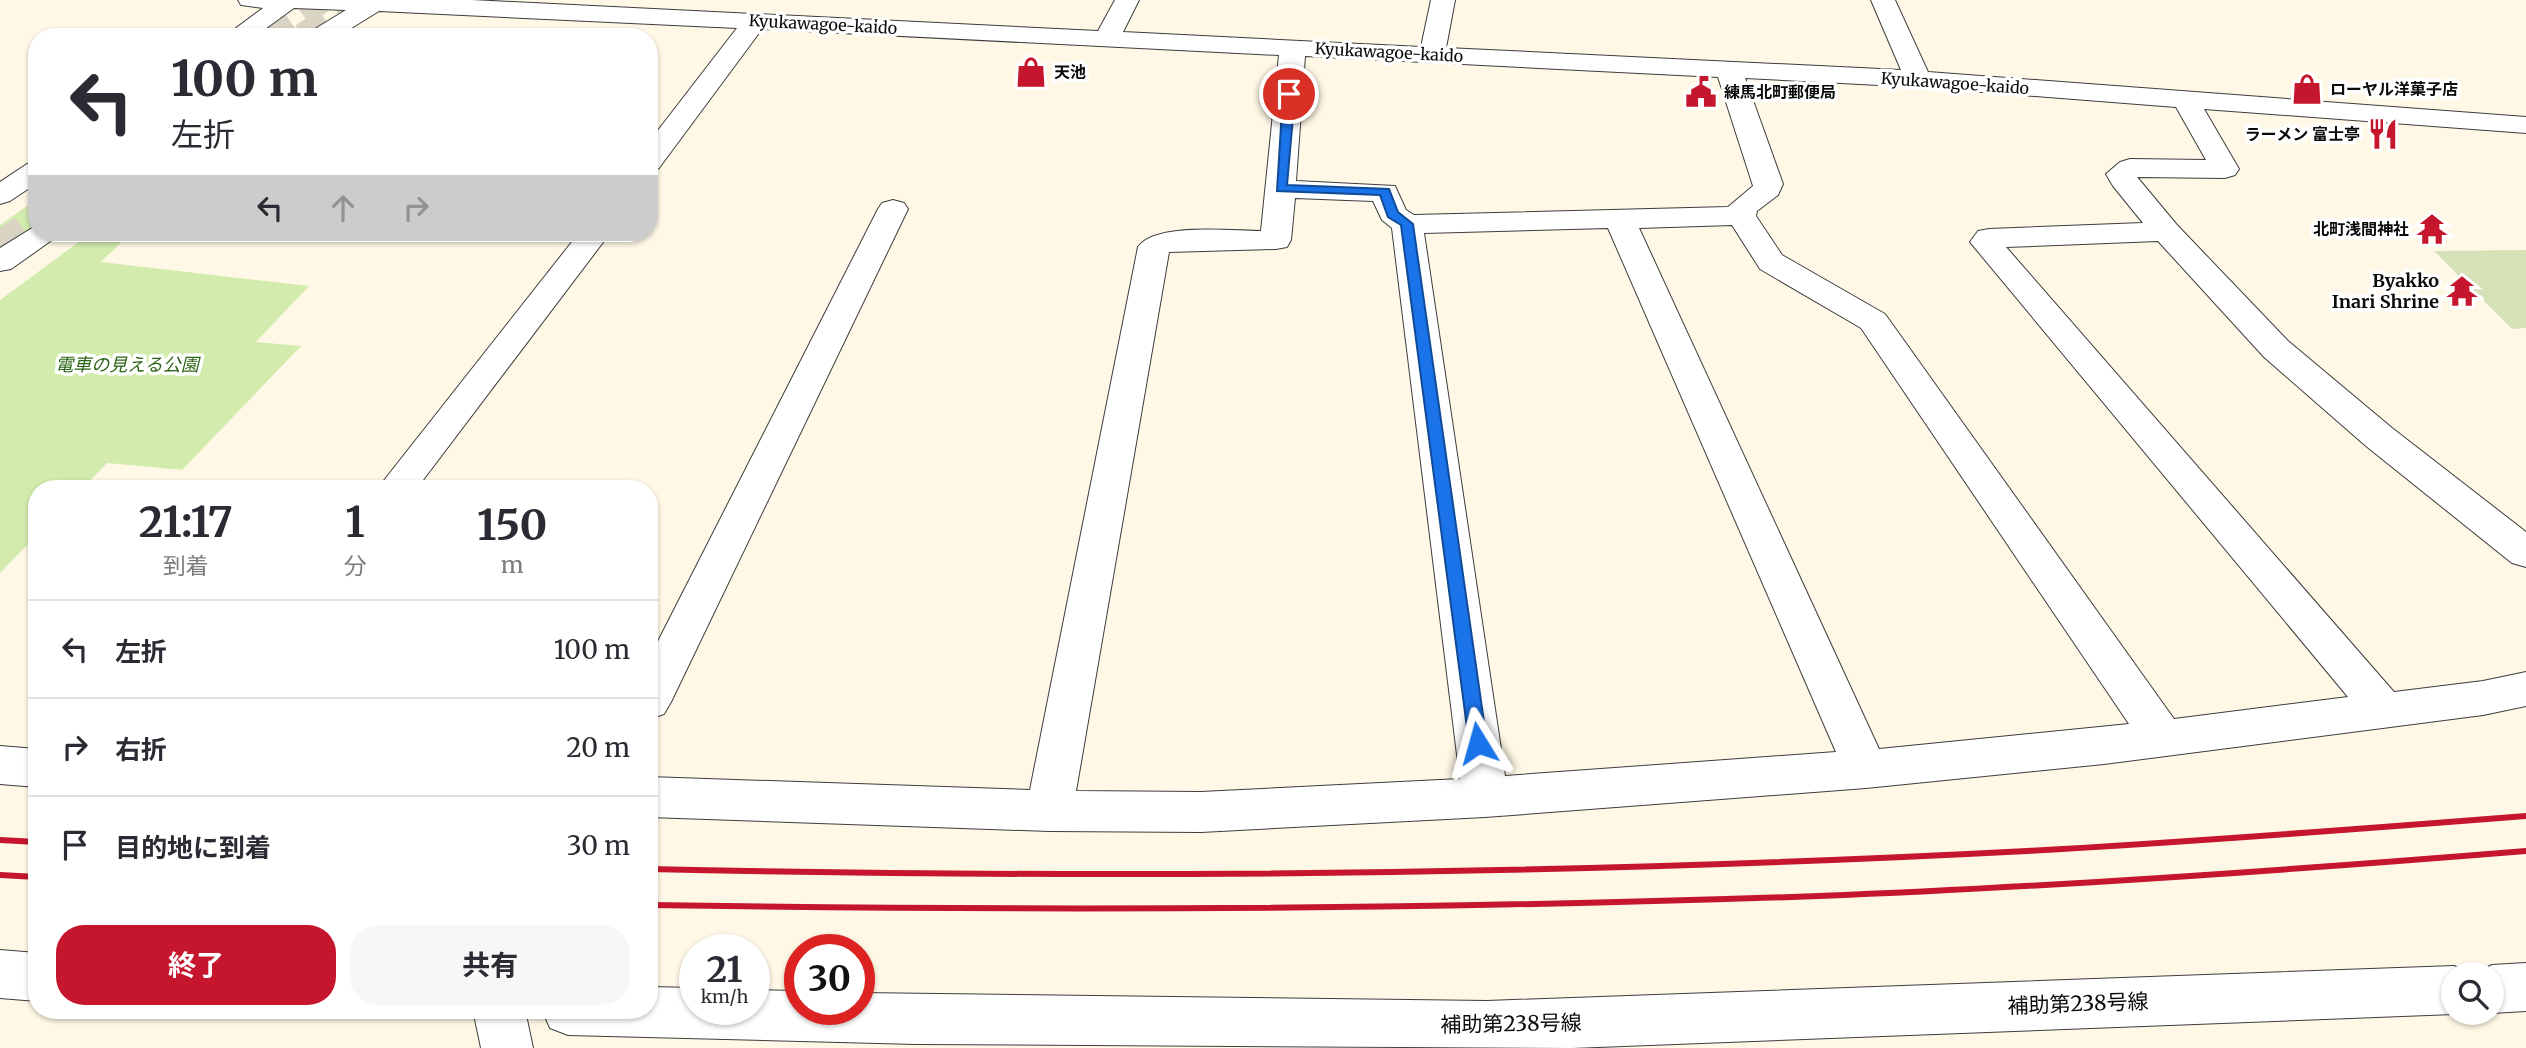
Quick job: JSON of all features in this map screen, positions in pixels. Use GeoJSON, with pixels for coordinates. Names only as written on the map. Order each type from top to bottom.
{"type":"FeatureCollection","features":[{"type":"Feature","properties":{"kind":"street","name":"Kyukawagoe-kaido"},"geometry":{"type":"LineString","coordinates":[[250,0],[751,14],[1107,38],[1918,79],[2526,125]]}},
{"type":"Feature","properties":{"kind":"street"},"geometry":{"type":"LineString","coordinates":[[1107,38],[1127,0]]}},
{"type":"Feature","properties":{"kind":"street"},"geometry":{"type":"LineString","coordinates":[[1432,54],[1443,0]]}},
{"type":"Feature","properties":{"kind":"street"},"geometry":{"type":"LineString","coordinates":[[1883,0],[1918,79]]}},
{"type":"Feature","properties":{"kind":"street"},"geometry":{"type":"LineString","coordinates":[[250,28],[289,1]]}},
{"type":"Feature","properties":{"kind":"street"},"geometry":{"type":"LineString","coordinates":[[335,28],[377,2]]}},
{"type":"Feature","properties":{"kind":"street"},"geometry":{"type":"LineString","coordinates":[[658,149],[751,14]]}},
{"type":"Feature","properties":{"kind":"street"},"geometry":{"type":"LineString","coordinates":[[1049,811],[1154,247],[1166,241],[1276,240],[1293,47]]}},
{"type":"Feature","properties":{"kind":"street"},"geometry":{"type":"LineString","coordinates":[[1729,69],[1768,184],[1764,193],[1742,208],[1741,216],[1771,262],[1873,321],[2163,739]]}},
{"type":"Feature","properties":{"kind":"street"},"geometry":{"type":"LineString","coordinates":[[2186,101],[2225,169],[2130,168],[2121,174],[2123,180],[2166,231],[2276,349],[2379,437],[2526,553]]}},
{"type":"Feature","properties":{"kind":"street"},"geometry":{"type":"LineString","coordinates":[[0,195],[28,176]]}},
{"type":"Feature","properties":{"kind":"street"},"geometry":{"type":"LineString","coordinates":[[1281,189],[1385,192],[1393,214],[1407,224],[1741,216]]}},
{"type":"Feature","properties":{"kind":"street"},"geometry":{"type":"LineString","coordinates":[[658,684],[893,209]]}},
{"type":"Feature","properties":{"kind":"street"},"geometry":{"type":"LineString","coordinates":[[1619,218],[1866,769]]}},
{"type":"Feature","properties":{"kind":"street"},"geometry":{"type":"LineString","coordinates":[[1407,224],[1486,797]]}},
{"type":"Feature","properties":{"kind":"street"},"geometry":{"type":"LineString","coordinates":[[2166,231],[1989,238],[1985,242],[2385,711]]}},
{"type":"Feature","properties":{"kind":"street"},"geometry":{"type":"LineString","coordinates":[[0,262],[28,242]]}},
{"type":"Feature","properties":{"kind":"street"},"geometry":{"type":"LineString","coordinates":[[403,480],[588,242]]}},
{"type":"Feature","properties":{"kind":"street"},"geometry":{"type":"LineString","coordinates":[[658,797],[1049,811],[1201,812],[1486,797],[1866,769],[2163,739],[2483,698],[2526,689]]}},
{"type":"Feature","properties":{"kind":"street"},"geometry":{"type":"LineString","coordinates":[[0,765],[28,767]]}},
{"type":"Feature","properties":{"kind":"street"},"geometry":{"type":"LineString","coordinates":[[2504,988],[2526,987]]}},
{"type":"Feature","properties":{"kind":"street","name":"補助第238号線"},"geometry":{"type":"LineString","coordinates":[[658,1012],[1446,1037],[1487,1026],[2441,990]]}},
{"type":"Feature","properties":{"kind":"street"},"geometry":{"type":"LineString","coordinates":[[501,1019],[506,1048]]}},
{"type":"Feature","properties":{"kind":"green space"},"geometry":{"type":"Polygon","coordinates":[[[28,205],[28,232],[0,252],[0,225],[28,205]]]}},
{"type":"Feature","properties":{"kind":"green space","name":"電車の見える公園"},"geometry":{"type":"Polygon","coordinates":[[[79,242],[122,242],[101,262],[309,286],[256,342],[301,346],[182,470],[107,463],[91,480],[28,480],[28,544],[0,573],[0,300],[79,242]]]}},
{"type":"Feature","properties":{"kind":"green space"},"geometry":{"type":"Polygon","coordinates":[[[2526,250],[2526,328],[2512,329],[2434,251],[2526,250]]]}},
{"type":"Feature","properties":{"kind":"tunnel"},"geometry":{"type":"LineString","coordinates":[[280,28],[320,0]]}},
{"type":"Feature","properties":{"kind":"tunnel"},"geometry":{"type":"LineString","coordinates":[[317,28],[361,0]]}},
{"type":"Feature","properties":{"kind":"tunnel"},"geometry":{"type":"LineString","coordinates":[[0,245],[28,225]]}},
{"type":"Feature","properties":{"kind":"railway"},"geometry":{"type":"LineString","coordinates":[[658,869],[993,874],[1510,870],[1855,859],[2089,847],[2526,816]]}},
{"type":"Feature","properties":{"kind":"railway"},"geometry":{"type":"LineString","coordinates":[[0,840],[28,842]]}},
{"type":"Feature","properties":{"kind":"railway"},"geometry":{"type":"LineString","coordinates":[[658,905],[1234,908],[1673,901],[2084,883],[2526,851]]}},
{"type":"Feature","properties":{"kind":"railway"},"geometry":{"type":"LineString","coordinates":[[0,875],[28,877]]}},
{"type":"Feature","properties":{"kind":"place","name":"天池"},"geometry":{"type":"Point","coordinates":[1031,72]}},
{"type":"Feature","properties":{"kind":"place","name":"ローヤル洋菓子店"},"geometry":{"type":"Point","coordinates":[2307,89]}},
{"type":"Feature","properties":{"kind":"place","name":"練馬北町郵便局"},"geometry":{"type":"Point","coordinates":[1701,92]}},
{"type":"Feature","properties":{"kind":"place","name":"ラーメン 富士亭"},"geometry":{"type":"Point","coordinates":[2383,134]}},
{"type":"Feature","properties":{"kind":"place","name":"北町浅間神社"},"geometry":{"type":"Point","coordinates":[2432,229]}},
{"type":"Feature","properties":{"kind":"place","name":"Byakko Inari Shrine"},"geometry":{"type":"Point","coordinates":[2462,291]}},
{"type":"Feature","properties":{"kind":"route"},"geometry":{"type":"LineString","coordinates":[[1289,94],[1281,189],[1385,192],[1393,214],[1407,224],[1478,743]]}}]}
